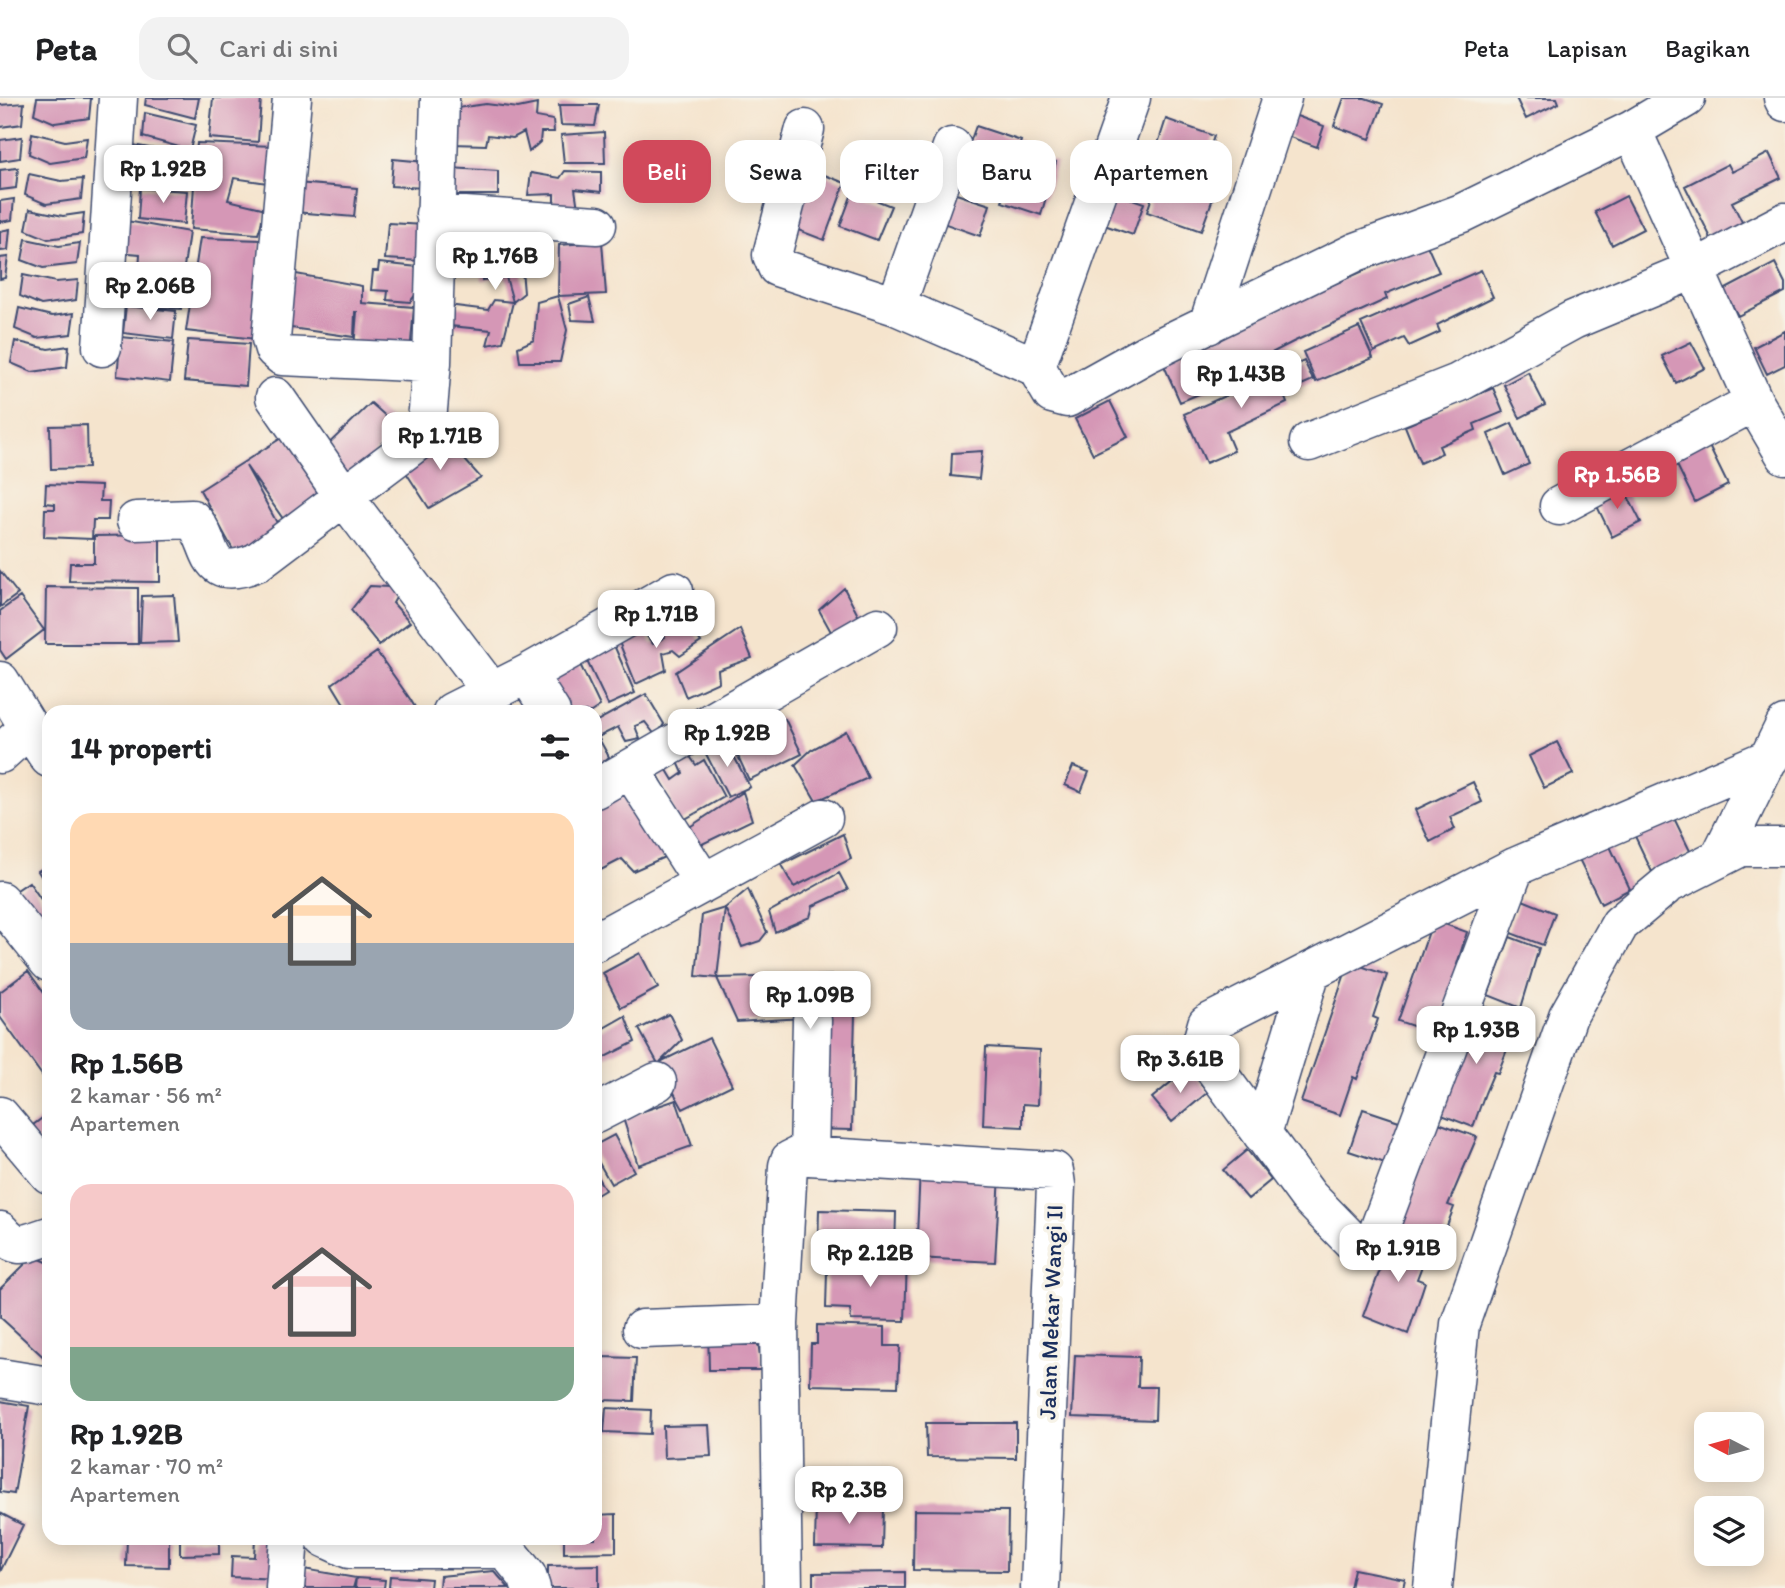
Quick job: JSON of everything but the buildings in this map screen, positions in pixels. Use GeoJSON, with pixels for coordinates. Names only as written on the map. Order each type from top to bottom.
{"type":"FeatureCollection","features":[{"type":"Feature","properties":{"kind":"street"},"geometry":{"type":"LineString","coordinates":[[102,347],[118,98]]}},
{"type":"Feature","properties":{"kind":"street"},"geometry":{"type":"LineString","coordinates":[[292,98],[271,339],[274,349],[282,356],[432,363]]}},
{"type":"Feature","properties":{"kind":"street"},"geometry":{"type":"LineString","coordinates":[[136,522],[192,519],[212,558],[230,569],[239,568],[257,562],[345,498],[425,433],[432,363],[440,98]]}},
{"type":"Feature","properties":{"kind":"street"},"geometry":{"type":"LineString","coordinates":[[1036,367],[1130,98]]}},
{"type":"Feature","properties":{"kind":"street"},"geometry":{"type":"LineString","coordinates":[[1208,325],[1282,98]]}},
{"type":"Feature","properties":{"kind":"street"},"geometry":{"type":"LineString","coordinates":[[805,129],[772,255],[773,262],[778,267],[896,306],[1036,367],[1052,394],[1067,398],[1146,354],[1356,252],[1462,213],[1633,130],[1686,98]]}},
{"type":"Feature","properties":{"kind":"street"},"geometry":{"type":"LineString","coordinates":[[1633,130],[1754,402],[1785,455]]}},
{"type":"Feature","properties":{"kind":"street"},"geometry":{"type":"LineString","coordinates":[[896,306],[951,147]]}},
{"type":"Feature","properties":{"kind":"street"},"geometry":{"type":"LineString","coordinates":[[435,214],[597,225]]}},
{"type":"Feature","properties":{"kind":"street"},"geometry":{"type":"LineString","coordinates":[[1309,442],[1458,383],[1573,320],[1693,270],[1785,222]]}},
{"type":"Feature","properties":{"kind":"street"},"geometry":{"type":"LineString","coordinates":[[275,397],[345,498],[491,691]]}},
{"type":"Feature","properties":{"kind":"street"},"geometry":{"type":"LineString","coordinates":[[1559,506],[1754,402]]}},
{"type":"Feature","properties":{"kind":"street"},"geometry":{"type":"LineString","coordinates":[[465,705],[527,674],[674,591]]}},
{"type":"Feature","properties":{"kind":"street"},"geometry":{"type":"LineString","coordinates":[[602,784],[631,770],[878,627]]}},
{"type":"Feature","properties":{"kind":"street"},"geometry":{"type":"LineString","coordinates":[[527,674],[547,705]]}},
{"type":"Feature","properties":{"kind":"street"},"geometry":{"type":"LineString","coordinates":[[0,681],[39,743],[0,754]]}},
{"type":"Feature","properties":{"kind":"street"},"geometry":{"type":"LineString","coordinates":[[1721,855],[1777,741]]}},
{"type":"Feature","properties":{"kind":"street"},"geometry":{"type":"LineString","coordinates":[[1515,867],[1374,1243],[1366,1246],[1352,1241],[1308,1196],[1200,1049],[1207,1024],[1515,867],[1777,741]]}},
{"type":"Feature","properties":{"kind":"street"},"geometry":{"type":"LineString","coordinates":[[631,770],[703,881]]}},
{"type":"Feature","properties":{"kind":"street"},"geometry":{"type":"LineString","coordinates":[[602,938],[823,818]]}},
{"type":"Feature","properties":{"kind":"street"},"geometry":{"type":"LineString","coordinates":[[1433,1588],[1460,1324],[1568,1016],[1620,924],[1668,884],[1741,847],[1785,847]]}},
{"type":"Feature","properties":{"kind":"street"},"geometry":{"type":"LineString","coordinates":[[0,901],[42,949]]}},
{"type":"Feature","properties":{"kind":"street"},"geometry":{"type":"LineString","coordinates":[[1262,1134],[1311,971]]}},
{"type":"Feature","properties":{"kind":"street"},"geometry":{"type":"LineString","coordinates":[[783,1588],[779,1324],[788,1166],[790,1160],[809,1156],[812,1020]]}},
{"type":"Feature","properties":{"kind":"street"},"geometry":{"type":"LineString","coordinates":[[602,1110],[657,1082]]}},
{"type":"Feature","properties":{"kind":"street"},"geometry":{"type":"LineString","coordinates":[[0,1116],[42,1166]]}},
{"type":"Feature","properties":{"kind":"street","name":"Jalan Mekar Wangi II"},"geometry":{"type":"LineString","coordinates":[[809,1156],[919,1164],[1043,1168],[1054,1171],[1056,1176],[1040,1588]]}},
{"type":"Feature","properties":{"kind":"street"},"geometry":{"type":"LineString","coordinates":[[0,1231],[14,1245],[42,1238]]}},
{"type":"Feature","properties":{"kind":"street"},"geometry":{"type":"LineString","coordinates":[[642,1329],[779,1324]]}},
{"type":"Feature","properties":{"kind":"street"},"geometry":{"type":"LineString","coordinates":[[0,1378],[42,1385]]}},
{"type":"Feature","properties":{"kind":"street"},"geometry":{"type":"LineString","coordinates":[[285,1588],[288,1545]]}},
{"type":"Feature","properties":{"kind":"street"},"geometry":{"type":"LineString","coordinates":[[340,1545],[349,1549],[471,1545]]}},
{"type":"Feature","properties":{"kind":"street"},"geometry":{"type":"LineString","coordinates":[[502,1545],[527,1576],[531,1588]]}}]}
